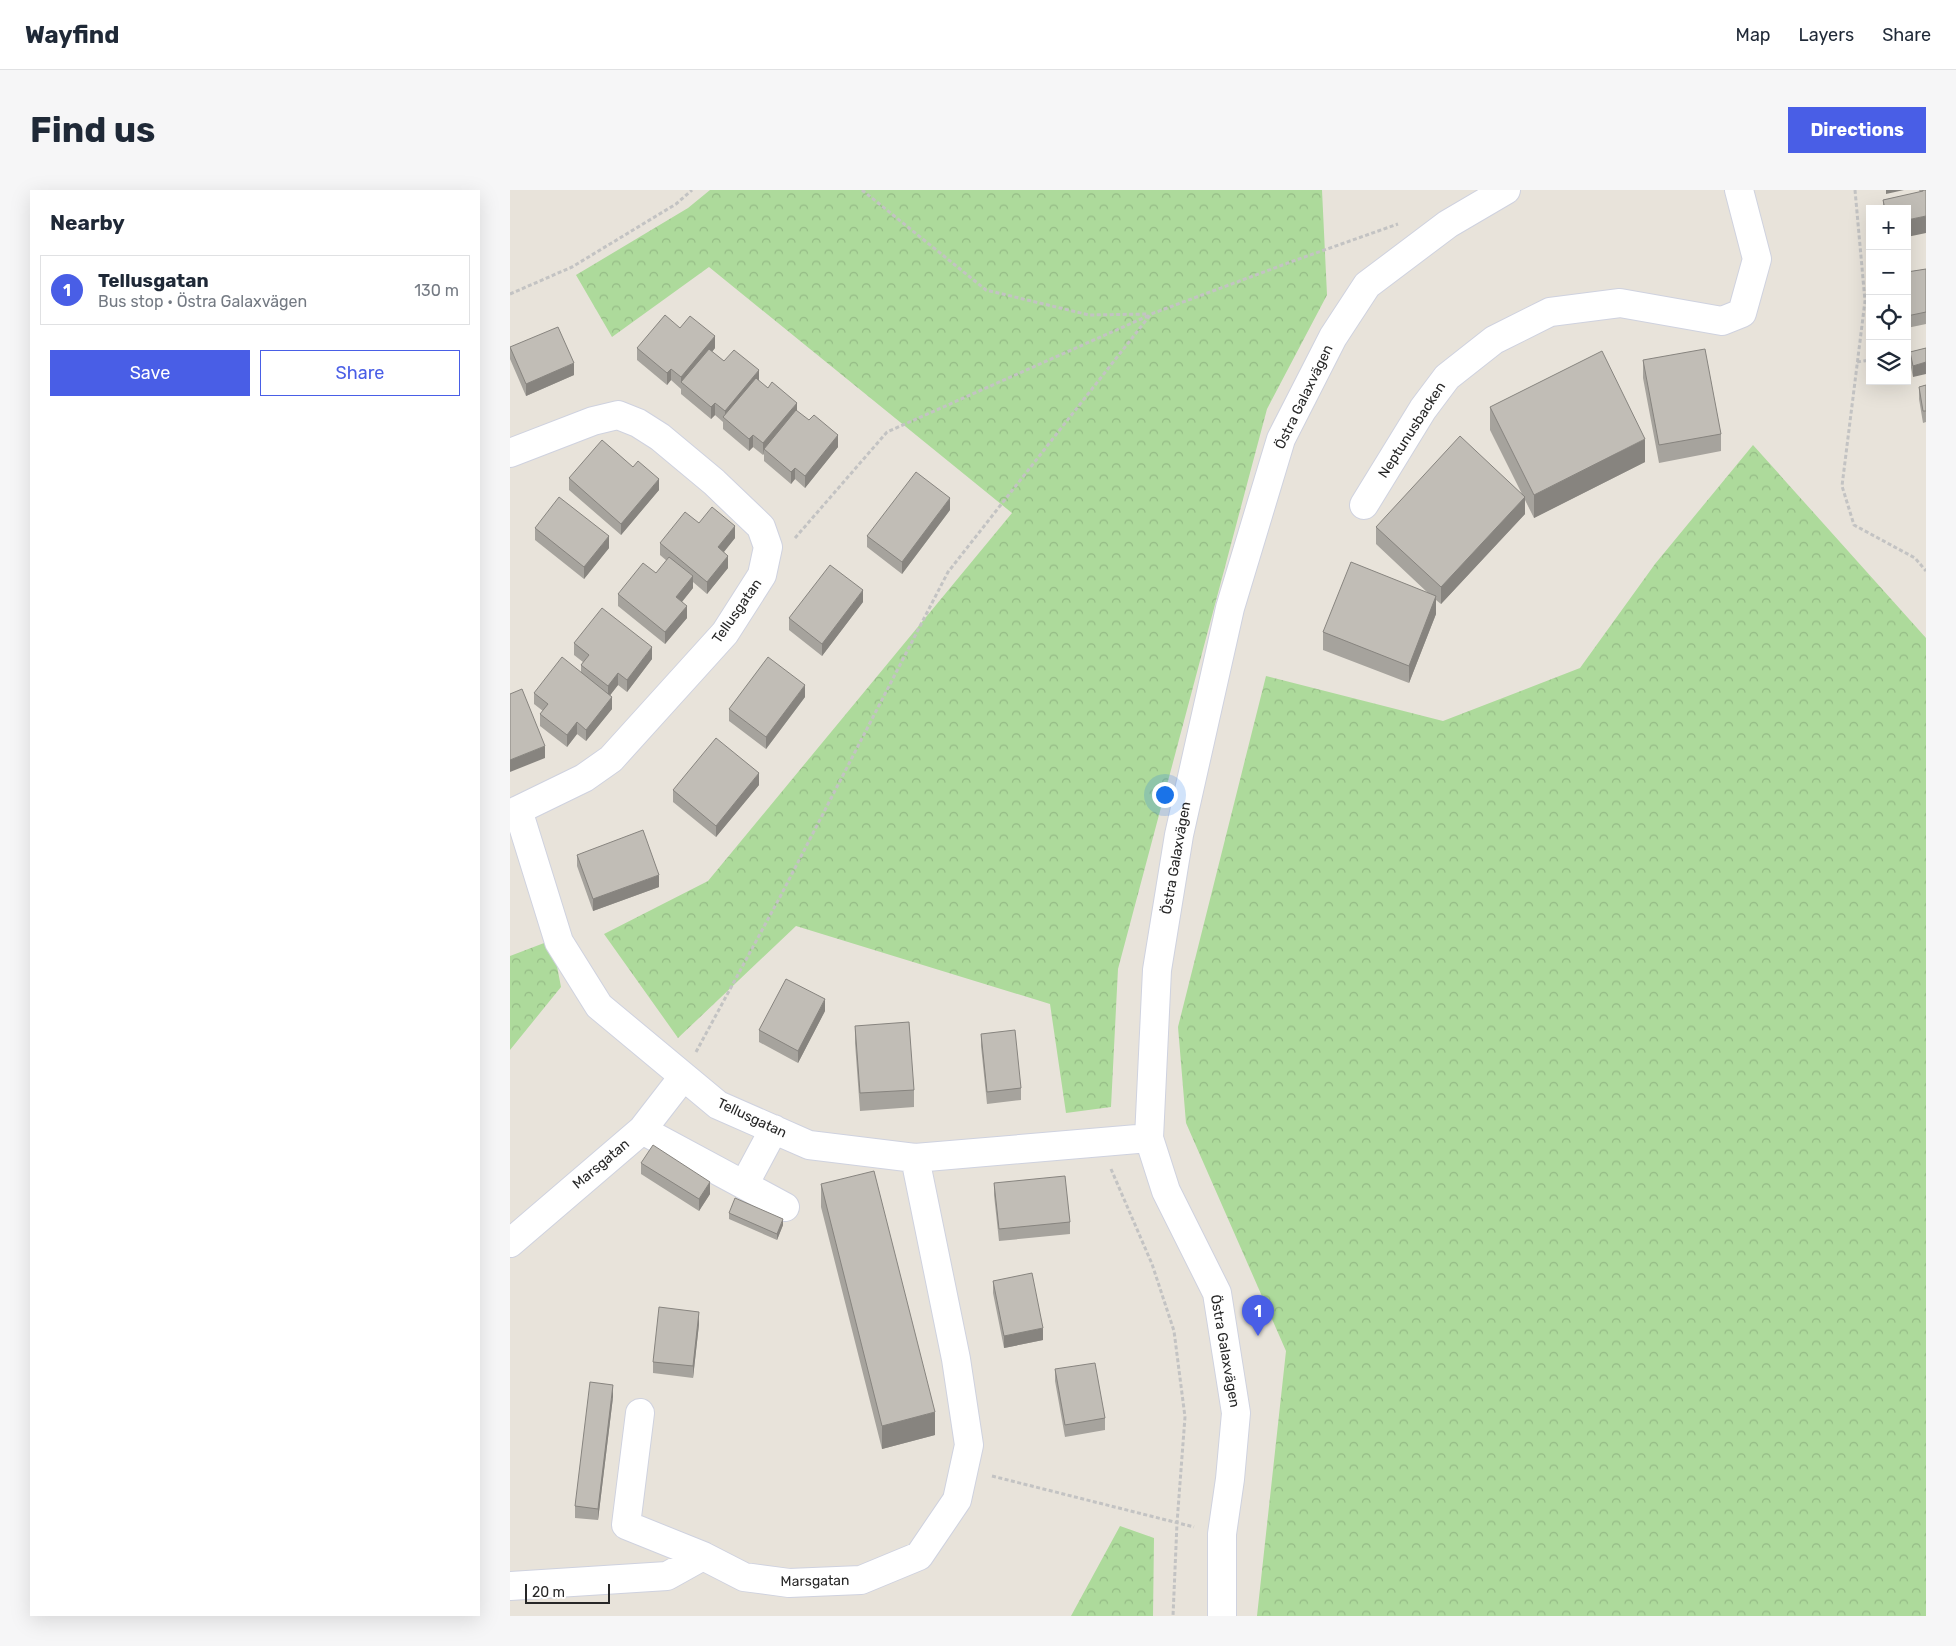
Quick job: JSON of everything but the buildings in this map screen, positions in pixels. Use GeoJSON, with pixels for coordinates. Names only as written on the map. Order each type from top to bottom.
{"type":"FeatureCollection","features":[{"type":"Feature","properties":{"kind":"street","name":"Östra Galaxvägen"},"geometry":{"type":"LineString","coordinates":[[1222,1616],[1222,1534],[1230,1479],[1236,1413],[1217,1293],[1166,1191],[1149,1138],[1156,970],[1179,834],[1230,608],[1281,438],[1333,337],[1367,285],[1448,224],[1506,190]]}},
{"type":"Feature","properties":{"kind":"street","name":"Neptunusbacken"},"geometry":{"type":"LineString","coordinates":[[1364,505],[1423,409],[1447,376],[1494,340],[1550,312],[1620,303],[1722,321],[1742,313],[1757,259],[1739,190]]}},
{"type":"Feature","properties":{"kind":"street","name":"Tellusgatan"},"geometry":{"type":"LineString","coordinates":[[510,452],[594,421],[618,415],[638,423],[660,437],[714,482],[761,528],[768,547],[762,575],[725,633],[611,759],[584,778],[514,812],[559,942],[599,1006],[718,1105],[810,1144],[915,1158],[1149,1138]]}},
{"type":"Feature","properties":{"kind":"street","name":"Marsgatan"},"geometry":{"type":"LineString","coordinates":[[510,1243],[642,1130],[683,1077]]}},
{"type":"Feature","properties":{"kind":"street"},"geometry":{"type":"LineString","coordinates":[[744,1185],[774,1129]]}},
{"type":"Feature","properties":{"kind":"street"},"geometry":{"type":"LineString","coordinates":[[642,1130],[785,1207]]}},
{"type":"Feature","properties":{"kind":"street","name":"Marsgatan"},"geometry":{"type":"LineString","coordinates":[[640,1413],[626,1525],[704,1556],[744,1577],[789,1583],[861,1580],[919,1556],[957,1500],[969,1445],[956,1359],[915,1158]]}},
{"type":"Feature","properties":{"kind":"street"},"geometry":{"type":"LineString","coordinates":[[510,1586],[666,1576],[704,1556]]}},
{"type":"Feature","properties":{"kind":"path"},"geometry":{"type":"LineString","coordinates":[[510,294],[572,267],[676,204],[692,190]]}},
{"type":"Feature","properties":{"kind":"path"},"geometry":{"type":"LineString","coordinates":[[862,190],[986,290],[1089,315],[1150,314]]}},
{"type":"Feature","properties":{"kind":"path"},"geometry":{"type":"LineString","coordinates":[[1856,190],[1865,301],[1842,486],[1854,525],[1915,558],[1926,571]]}},
{"type":"Feature","properties":{"kind":"path"},"geometry":{"type":"LineString","coordinates":[[794,539],[887,432],[1150,314],[1406,222]]}},
{"type":"Feature","properties":{"kind":"path"},"geometry":{"type":"LineString","coordinates":[[683,1077],[784,888],[948,572],[1150,314]]}},
{"type":"Feature","properties":{"kind":"path"},"geometry":{"type":"LineString","coordinates":[[1857,362],[1866,361]]}},
{"type":"Feature","properties":{"kind":"path"},"geometry":{"type":"LineString","coordinates":[[1097,1142],[1120,1187],[1152,1264],[1174,1330],[1185,1417],[1177,1522],[1173,1616]]}},
{"type":"Feature","properties":{"kind":"path"},"geometry":{"type":"LineString","coordinates":[[964,1469],[1222,1534]]}},
{"type":"Feature","properties":{"kind":"green space"},"geometry":{"type":"Polygon","coordinates":[[[710,190],[1322,190],[1327,295],[1267,409],[1118,969],[1111,1107],[1066,1113],[1050,1004],[796,926],[678,1038],[604,934],[708,881],[1012,513],[709,267],[612,337],[576,275],[688,208],[710,190]]]}},
{"type":"Feature","properties":{"kind":"green space"},"geometry":{"type":"Polygon","coordinates":[[[1753,445],[1926,638],[1926,1616],[1257,1616],[1286,1351],[1186,1123],[1178,1027],[1266,676],[1443,721],[1580,668],[1655,564],[1753,445]]]}},
{"type":"Feature","properties":{"kind":"green space"},"geometry":{"type":"Polygon","coordinates":[[[552,940],[561,987],[510,1050],[510,956],[552,940]]]}},
{"type":"Feature","properties":{"kind":"green space"},"geometry":{"type":"Polygon","coordinates":[[[1120,1526],[1154,1538],[1153,1616],[1071,1616],[1120,1526]]]}},
{"type":"Feature","properties":{"kind":"place","name":"Tellusgatan"},"geometry":{"type":"Point","coordinates":[1258,1336]}}]}
